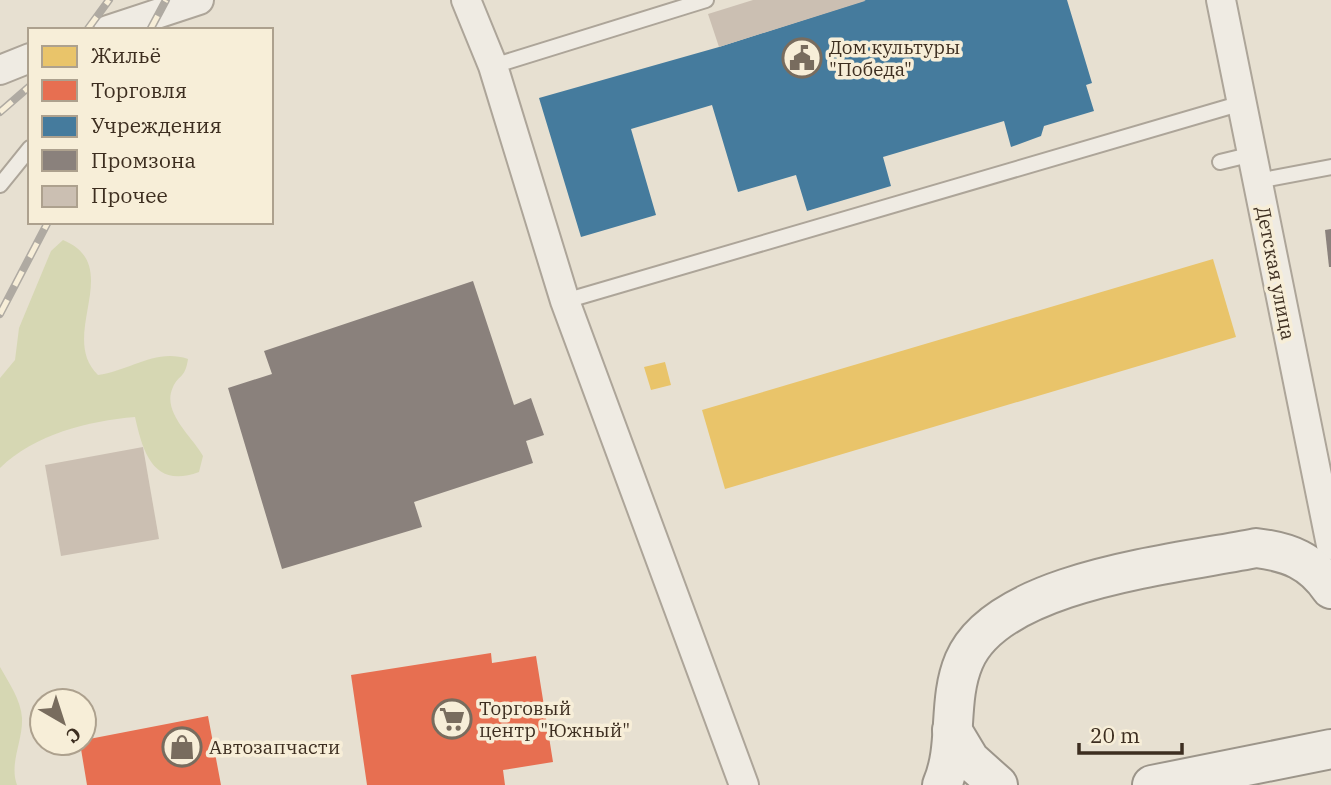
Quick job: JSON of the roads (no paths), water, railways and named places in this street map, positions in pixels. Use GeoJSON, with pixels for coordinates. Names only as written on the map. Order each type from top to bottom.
{"type":"FeatureCollection","features":[{"type":"Feature","properties":{"kind":"main road"},"geometry":{"type":"LineString","coordinates":[[942,785],[951,765],[954,698],[964,660],[987,627],[1021,604],[1070,586],[1256,548],[1281,551],[1306,561],[1331,589]]}},
{"type":"Feature","properties":{"kind":"main road"},"geometry":{"type":"LineString","coordinates":[[952,730],[970,760],[998,785]]}},
{"type":"Feature","properties":{"kind":"main road"},"geometry":{"type":"LineString","coordinates":[[1152,785],[1331,749]]}},
{"type":"Feature","properties":{"kind":"street"},"geometry":{"type":"LineString","coordinates":[[120,28],[199,0]]}},
{"type":"Feature","properties":{"kind":"street"},"geometry":{"type":"LineString","coordinates":[[466,0],[493,66],[565,301],[744,785]]}},
{"type":"Feature","properties":{"kind":"street","name":"Детская улица"},"geometry":{"type":"LineString","coordinates":[[1221,0],[1331,545]]}},
{"type":"Feature","properties":{"kind":"street"},"geometry":{"type":"LineString","coordinates":[[0,70],[28,59]]}},
{"type":"Feature","properties":{"kind":"lane"},"geometry":{"type":"LineString","coordinates":[[493,66],[706,0]]}},
{"type":"Feature","properties":{"kind":"lane"},"geometry":{"type":"LineString","coordinates":[[565,301],[1242,103]]}},
{"type":"Feature","properties":{"kind":"lane"},"geometry":{"type":"LineString","coordinates":[[0,185],[28,150]]}},
{"type":"Feature","properties":{"kind":"lane"},"geometry":{"type":"LineString","coordinates":[[1220,162],[1255,168],[1331,167]]}},
{"type":"Feature","properties":{"kind":"railway"},"geometry":{"type":"LineString","coordinates":[[88,28],[109,0]]}},
{"type":"Feature","properties":{"kind":"railway"},"geometry":{"type":"LineString","coordinates":[[151,28],[166,0]]}},
{"type":"Feature","properties":{"kind":"railway"},"geometry":{"type":"LineString","coordinates":[[0,112],[28,88]]}},
{"type":"Feature","properties":{"kind":"railway"},"geometry":{"type":"LineString","coordinates":[[0,314],[47,224]]}},
{"type":"Feature","properties":{"kind":"place","name":"Дом культуры \"Победа\""},"geometry":{"type":"Point","coordinates":[802,58]}},
{"type":"Feature","properties":{"kind":"place","name":"Торговый центр \"Южный\""},"geometry":{"type":"Point","coordinates":[452,719]}},
{"type":"Feature","properties":{"kind":"place","name":"Автозапчасти"},"geometry":{"type":"Point","coordinates":[182,747]}}]}
